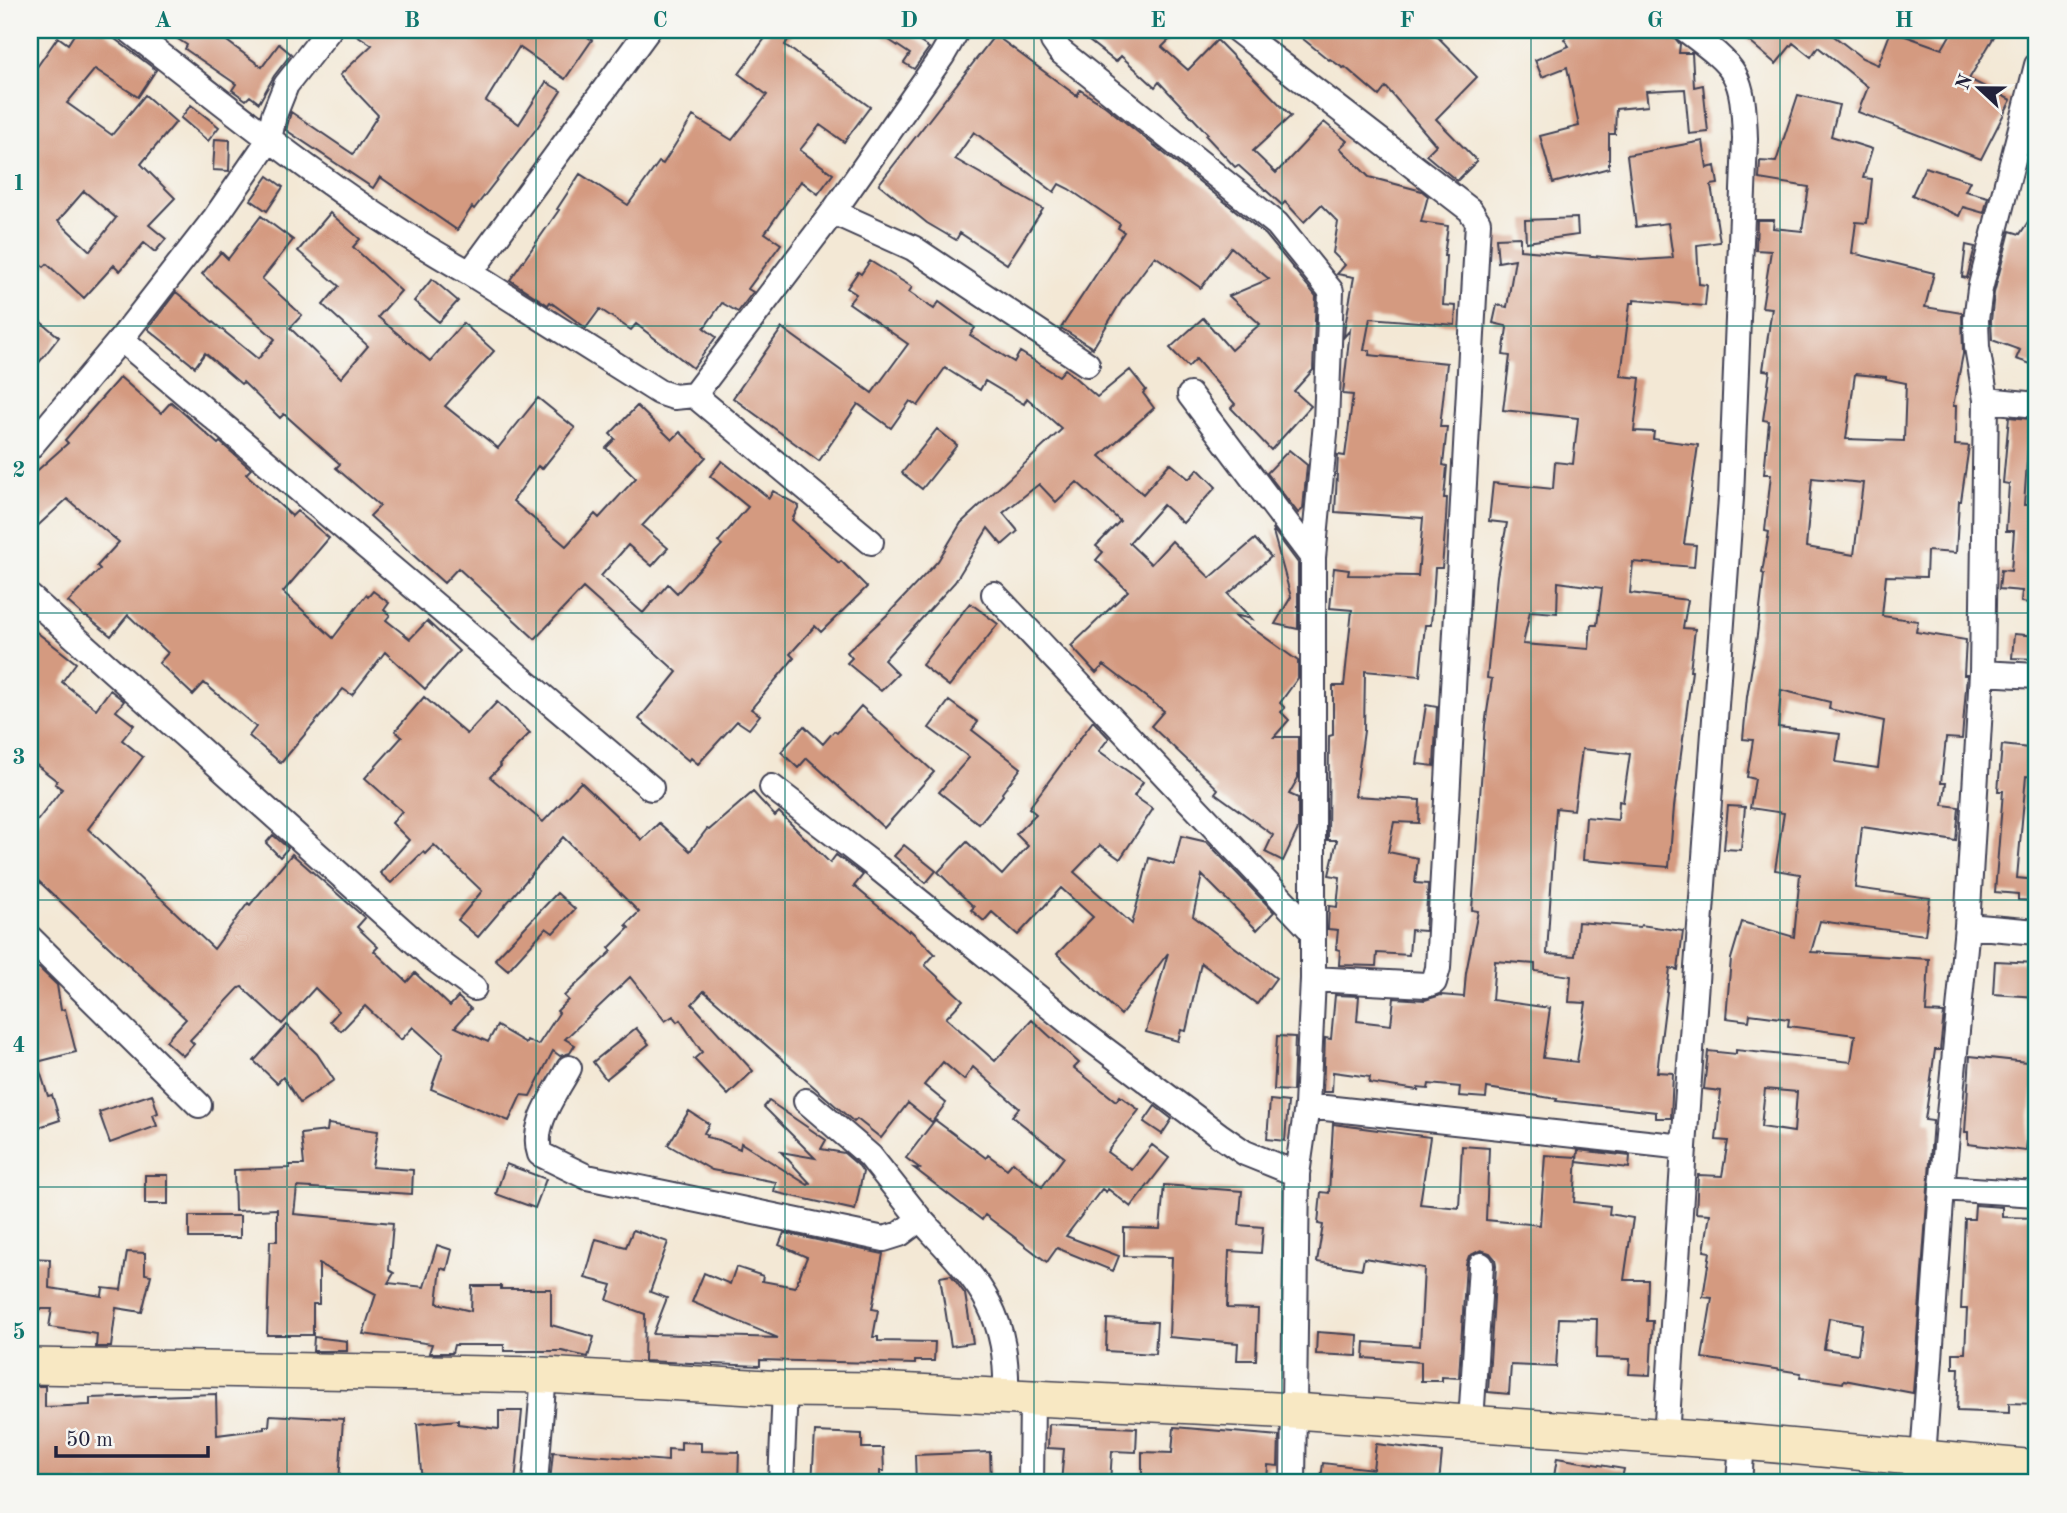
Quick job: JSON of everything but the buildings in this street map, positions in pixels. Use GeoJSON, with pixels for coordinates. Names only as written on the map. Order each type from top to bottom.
{"type":"FeatureCollection","features":[{"type":"Feature","properties":{"kind":"street"},"geometry":{"type":"LineString","coordinates":[[129,30],[269,140],[431,251],[470,272],[659,392],[674,397],[694,396],[872,542]]}},
{"type":"Feature","properties":{"kind":"street"},"geometry":{"type":"LineString","coordinates":[[30,447],[121,340],[215,218],[269,140],[274,115],[286,85],[328,30]]}},
{"type":"Feature","properties":{"kind":"street"},"geometry":{"type":"LineString","coordinates":[[470,272],[648,30]]}},
{"type":"Feature","properties":{"kind":"street"},"geometry":{"type":"LineString","coordinates":[[694,396],[833,212],[942,56],[957,30]]}},
{"type":"Feature","properties":{"kind":"street"},"geometry":{"type":"LineString","coordinates":[[1051,30],[1053,41],[1060,51],[1277,224],[1331,290],[1326,423],[1312,558],[1313,979],[1307,1106],[1297,1174],[1293,1483]]}},
{"type":"Feature","properties":{"kind":"street"},"geometry":{"type":"LineString","coordinates":[[1237,30],[1470,210],[1478,222],[1438,968],[1434,982],[1426,985],[1313,979]]}},
{"type":"Feature","properties":{"kind":"street"},"geometry":{"type":"LineString","coordinates":[[1666,1438],[1684,1147],[1731,498],[1745,139],[1744,100],[1738,79],[1725,59],[1686,30]]}},
{"type":"Feature","properties":{"kind":"street"},"geometry":{"type":"LineString","coordinates":[[1923,1458],[1942,1188],[1967,926],[1982,673],[1986,400],[1977,347],[1976,320],[1980,289],[2037,65]]}},
{"type":"Feature","properties":{"kind":"street"},"geometry":{"type":"LineString","coordinates":[[833,212],[913,248],[1087,364]]}},
{"type":"Feature","properties":{"kind":"street"},"geometry":{"type":"LineString","coordinates":[[121,340],[651,788]]}},
{"type":"Feature","properties":{"kind":"street"},"geometry":{"type":"LineString","coordinates":[[1189,395],[1312,558]]}},
{"type":"Feature","properties":{"kind":"street"},"geometry":{"type":"LineString","coordinates":[[1986,400],[2037,405]]}},
{"type":"Feature","properties":{"kind":"street"},"geometry":{"type":"LineString","coordinates":[[994,594],[1312,931]]}},
{"type":"Feature","properties":{"kind":"street"},"geometry":{"type":"LineString","coordinates":[[30,597],[433,958],[474,988]]}},
{"type":"Feature","properties":{"kind":"street"},"geometry":{"type":"LineString","coordinates":[[1982,673],[2037,676]]}},
{"type":"Feature","properties":{"kind":"street"},"geometry":{"type":"LineString","coordinates":[[772,787],[878,868],[1076,1028],[1219,1135],[1245,1153],[1297,1174]]}},
{"type":"Feature","properties":{"kind":"street"},"geometry":{"type":"LineString","coordinates":[[1967,926],[2037,932]]}},
{"type":"Feature","properties":{"kind":"street"},"geometry":{"type":"LineString","coordinates":[[30,938],[199,1105]]}},
{"type":"Feature","properties":{"kind":"street"},"geometry":{"type":"LineString","coordinates":[[569,1068],[539,1125],[535,1141],[540,1154],[578,1173],[884,1239],[900,1234],[920,1219]]}},
{"type":"Feature","properties":{"kind":"street"},"geometry":{"type":"LineString","coordinates":[[806,1101],[870,1156],[920,1219],[973,1277],[992,1307],[1007,1374],[1019,1398],[1031,1483]]}},
{"type":"Feature","properties":{"kind":"street"},"geometry":{"type":"LineString","coordinates":[[1307,1106],[1684,1147]]}},
{"type":"Feature","properties":{"kind":"street"},"geometry":{"type":"LineString","coordinates":[[1942,1188],[2037,1194]]}},
{"type":"Feature","properties":{"kind":"street"},"geometry":{"type":"LineString","coordinates":[[1471,1422],[1481,1265]]}},
{"type":"Feature","properties":{"kind":"street"},"geometry":{"type":"LineString","coordinates":[[30,1366],[544,1375],[785,1389],[875,1390],[1294,1410],[1923,1458],[2022,1473]]}},
{"type":"Feature","properties":{"kind":"street"},"geometry":{"type":"LineString","coordinates":[[535,1483],[544,1375]]}},
{"type":"Feature","properties":{"kind":"street"},"geometry":{"type":"LineString","coordinates":[[781,1483],[785,1389]]}},
{"type":"Feature","properties":{"kind":"street"},"geometry":{"type":"LineString","coordinates":[[1739,1483],[1742,1443]]}}]}
